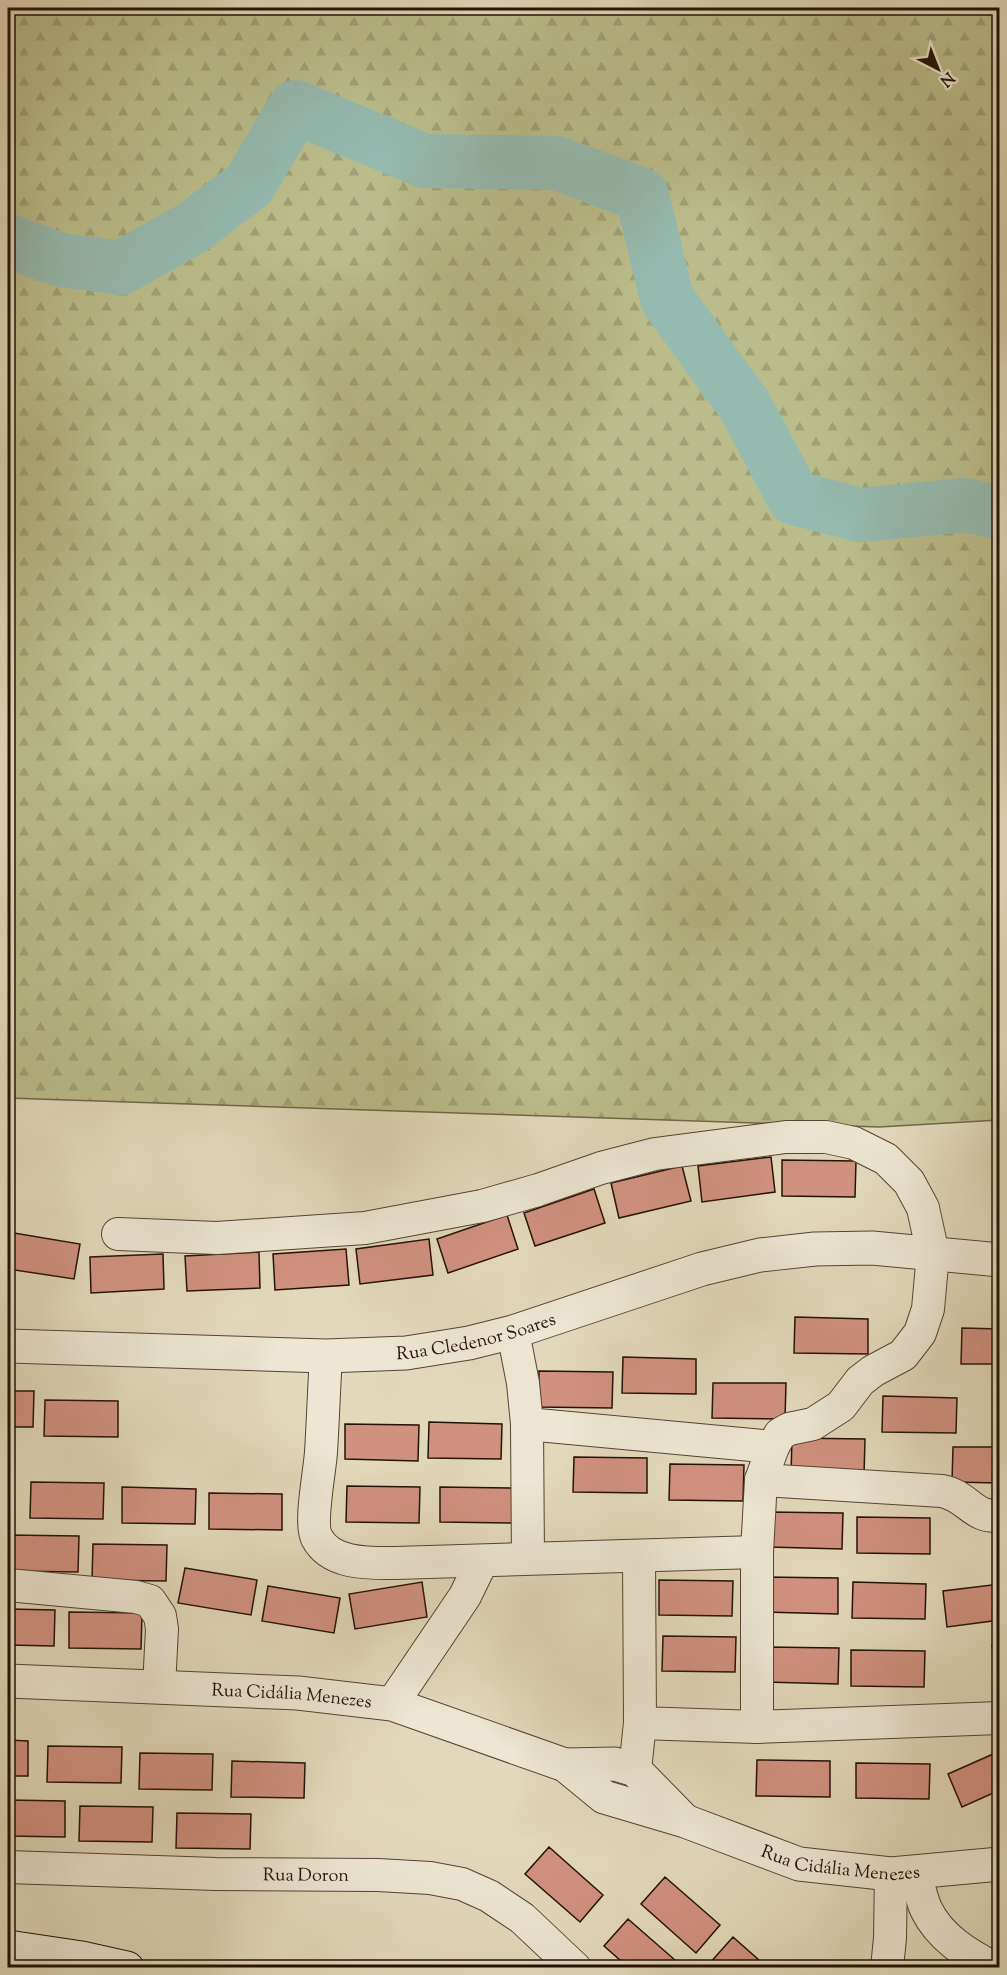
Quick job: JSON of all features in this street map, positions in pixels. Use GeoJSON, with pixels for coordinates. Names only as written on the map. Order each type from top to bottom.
{"type":"FeatureCollection","features":[{"type":"Feature","properties":{"kind":"street"},"geometry":{"type":"LineString","coordinates":[[118,1234],[217,1238],[365,1228],[482,1206],[601,1168],[655,1154],[786,1137],[826,1137],[854,1143],[886,1159],[909,1182],[923,1208],[933,1254],[928,1309],[920,1333],[903,1355],[873,1371],[860,1381],[842,1406],[813,1424],[789,1429],[780,1434],[773,1447],[761,1480],[757,1552],[757,1727]]}},
{"type":"Feature","properties":{"kind":"street","name":"Rua Cledenor Soares"},"geometry":{"type":"LineString","coordinates":[[8,1346],[326,1356],[406,1353],[470,1343],[513,1332],[702,1269],[760,1255],[815,1249],[872,1248],[999,1260]]}},
{"type":"Feature","properties":{"kind":"street"},"geometry":{"type":"LineString","coordinates":[[513,1332],[523,1383],[527,1424],[528,1558]]}},
{"type":"Feature","properties":{"kind":"street"},"geometry":{"type":"LineString","coordinates":[[326,1356],[314,1529],[320,1544],[344,1559],[362,1563],[482,1561],[757,1552]]}},
{"type":"Feature","properties":{"kind":"street"},"geometry":{"type":"LineString","coordinates":[[527,1424],[773,1447]]}},
{"type":"Feature","properties":{"kind":"street"},"geometry":{"type":"LineString","coordinates":[[761,1480],[942,1491],[960,1497],[979,1513],[990,1517],[999,1515]]}},
{"type":"Feature","properties":{"kind":"street"},"geometry":{"type":"LineString","coordinates":[[635,1770],[640,1723],[639,1556]]}},
{"type":"Feature","properties":{"kind":"street"},"geometry":{"type":"LineString","coordinates":[[392,1704],[465,1596],[482,1561]]}},
{"type":"Feature","properties":{"kind":"street"},"geometry":{"type":"LineString","coordinates":[[8,1585],[136,1597],[150,1601],[160,1616],[162,1629],[159,1687]]}},
{"type":"Feature","properties":{"kind":"street","name":"Rua Cidália Menezes"},"geometry":{"type":"LineString","coordinates":[[8,1681],[298,1693],[392,1704],[566,1765],[615,1764],[635,1770],[685,1821]]}},
{"type":"Feature","properties":{"kind":"street"},"geometry":{"type":"LineString","coordinates":[[640,1723],[757,1727],[999,1718]]}},
{"type":"Feature","properties":{"kind":"street","name":"Rua Cidália Menezes"},"geometry":{"type":"LineString","coordinates":[[566,1765],[604,1797],[685,1821],[800,1864],[903,1873],[999,1864]]}},
{"type":"Feature","properties":{"kind":"street","name":"Rua Doron"},"geometry":{"type":"LineString","coordinates":[[8,1867],[430,1878],[462,1884],[489,1896],[522,1918],[575,1968]]}},
{"type":"Feature","properties":{"kind":"street"},"geometry":{"type":"LineString","coordinates":[[903,1873],[936,1927],[953,1944],[994,1968]]}},
{"type":"Feature","properties":{"kind":"street"},"geometry":{"type":"LineString","coordinates":[[888,1953],[903,1873]]}},
{"type":"Feature","properties":{"kind":"street"},"geometry":{"type":"LineString","coordinates":[[888,1953],[927,1939],[953,1944]]}},
{"type":"Feature","properties":{"kind":"street"},"geometry":{"type":"LineString","coordinates":[[8,1947],[82,1963],[127,1968]]}},
{"type":"Feature","properties":{"kind":"green space"},"geometry":{"type":"Polygon","coordinates":[[[8,8],[999,8],[999,1120],[879,1127],[8,1098],[8,8]]]}},
{"type":"Feature","properties":{"kind":"building"},"geometry":{"type":"Polygon","coordinates":[[[771,1157],[775,1192],[702,1202],[698,1166],[771,1157]]]}},
{"type":"Feature","properties":{"kind":"building"},"geometry":{"type":"Polygon","coordinates":[[[782,1160],[856,1161],[855,1197],[782,1196],[782,1160]]]}},
{"type":"Feature","properties":{"kind":"building"},"geometry":{"type":"Polygon","coordinates":[[[682,1166],[691,1201],[619,1218],[611,1183],[682,1166]]]}},
{"type":"Feature","properties":{"kind":"building"},"geometry":{"type":"Polygon","coordinates":[[[594,1189],[605,1223],[535,1246],[524,1213],[594,1189]]]}},
{"type":"Feature","properties":{"kind":"building"},"geometry":{"type":"Polygon","coordinates":[[[507,1215],[518,1249],[448,1273],[437,1239],[507,1215]]]}},
{"type":"Feature","properties":{"kind":"building"},"geometry":{"type":"Polygon","coordinates":[[[8,1232],[80,1244],[74,1279],[8,1269],[8,1232]]]}},
{"type":"Feature","properties":{"kind":"building"},"geometry":{"type":"Polygon","coordinates":[[[429,1239],[433,1275],[360,1284],[356,1249],[429,1239]]]}},
{"type":"Feature","properties":{"kind":"building"},"geometry":{"type":"Polygon","coordinates":[[[346,1249],[349,1285],[275,1290],[273,1254],[346,1249]]]}},
{"type":"Feature","properties":{"kind":"building"},"geometry":{"type":"Polygon","coordinates":[[[259,1252],[260,1288],[187,1291],[185,1256],[259,1252]]]}},
{"type":"Feature","properties":{"kind":"building"},"geometry":{"type":"Polygon","coordinates":[[[163,1254],[164,1289],[91,1293],[90,1257],[163,1254]]]}},
{"type":"Feature","properties":{"kind":"building"},"geometry":{"type":"Polygon","coordinates":[[[795,1317],[868,1319],[868,1354],[794,1353],[795,1317]]]}},
{"type":"Feature","properties":{"kind":"building"},"geometry":{"type":"Polygon","coordinates":[[[962,1328],[1000,1329],[1000,1364],[961,1364],[962,1328]]]}},
{"type":"Feature","properties":{"kind":"building"},"geometry":{"type":"Polygon","coordinates":[[[623,1357],[696,1359],[696,1394],[622,1393],[623,1357]]]}},
{"type":"Feature","properties":{"kind":"building"},"geometry":{"type":"Polygon","coordinates":[[[539,1371],[613,1372],[612,1408],[538,1407],[539,1371]]]}},
{"type":"Feature","properties":{"kind":"building"},"geometry":{"type":"Polygon","coordinates":[[[713,1383],[786,1383],[785,1419],[712,1418],[713,1383]]]}},
{"type":"Feature","properties":{"kind":"building"},"geometry":{"type":"Polygon","coordinates":[[[8,1391],[34,1391],[33,1427],[8,1427],[8,1391]]]}},
{"type":"Feature","properties":{"kind":"building"},"geometry":{"type":"Polygon","coordinates":[[[883,1396],[957,1398],[956,1433],[882,1432],[883,1396]]]}},
{"type":"Feature","properties":{"kind":"building"},"geometry":{"type":"Polygon","coordinates":[[[45,1400],[118,1401],[118,1437],[44,1436],[45,1400]]]}},
{"type":"Feature","properties":{"kind":"building"},"geometry":{"type":"Polygon","coordinates":[[[429,1422],[502,1424],[501,1459],[428,1458],[429,1422]]]}},
{"type":"Feature","properties":{"kind":"building"},"geometry":{"type":"Polygon","coordinates":[[[345,1424],[419,1425],[418,1461],[345,1459],[345,1424]]]}},
{"type":"Feature","properties":{"kind":"building"},"geometry":{"type":"Polygon","coordinates":[[[792,1438],[865,1439],[864,1475],[791,1474],[792,1438]]]}},
{"type":"Feature","properties":{"kind":"building"},"geometry":{"type":"Polygon","coordinates":[[[953,1447],[1000,1447],[1000,1483],[952,1482],[953,1447]]]}},
{"type":"Feature","properties":{"kind":"building"},"geometry":{"type":"Polygon","coordinates":[[[574,1457],[647,1458],[647,1493],[573,1492],[574,1457]]]}},
{"type":"Feature","properties":{"kind":"building"},"geometry":{"type":"Polygon","coordinates":[[[670,1464],[744,1465],[743,1501],[669,1500],[670,1464]]]}},
{"type":"Feature","properties":{"kind":"building"},"geometry":{"type":"Polygon","coordinates":[[[31,1482],[104,1483],[103,1519],[30,1518],[31,1482]]]}},
{"type":"Feature","properties":{"kind":"building"},"geometry":{"type":"Polygon","coordinates":[[[347,1486],[420,1487],[419,1523],[346,1522],[347,1486]]]}},
{"type":"Feature","properties":{"kind":"building"},"geometry":{"type":"Polygon","coordinates":[[[122,1487],[196,1489],[195,1524],[122,1523],[122,1487]]]}},
{"type":"Feature","properties":{"kind":"building"},"geometry":{"type":"Polygon","coordinates":[[[440,1487],[514,1488],[513,1523],[440,1522],[440,1487]]]}},
{"type":"Feature","properties":{"kind":"building"},"geometry":{"type":"Polygon","coordinates":[[[209,1493],[282,1494],[282,1530],[209,1529],[209,1493]]]}},
{"type":"Feature","properties":{"kind":"building"},"geometry":{"type":"Polygon","coordinates":[[[770,1512],[843,1513],[842,1549],[769,1547],[770,1512]]]}},
{"type":"Feature","properties":{"kind":"building"},"geometry":{"type":"Polygon","coordinates":[[[857,1517],[930,1518],[930,1554],[857,1553],[857,1517]]]}},
{"type":"Feature","properties":{"kind":"building"},"geometry":{"type":"Polygon","coordinates":[[[8,1535],[79,1536],[78,1572],[8,1571],[8,1535]]]}},
{"type":"Feature","properties":{"kind":"building"},"geometry":{"type":"Polygon","coordinates":[[[93,1544],[167,1545],[166,1581],[92,1580],[93,1544]]]}},
{"type":"Feature","properties":{"kind":"building"},"geometry":{"type":"Polygon","coordinates":[[[185,1568],[257,1580],[251,1615],[178,1603],[185,1568]]]}},
{"type":"Feature","properties":{"kind":"building"},"geometry":{"type":"Polygon","coordinates":[[[765,1577],[838,1578],[838,1614],[764,1612],[765,1577]]]}},
{"type":"Feature","properties":{"kind":"building"},"geometry":{"type":"Polygon","coordinates":[[[659,1580],[733,1581],[732,1616],[659,1615],[659,1580]]]}},
{"type":"Feature","properties":{"kind":"building"},"geometry":{"type":"Polygon","coordinates":[[[422,1582],[427,1617],[355,1629],[349,1594],[422,1582]]]}},
{"type":"Feature","properties":{"kind":"building"},"geometry":{"type":"Polygon","coordinates":[[[853,1582],[926,1584],[925,1619],[852,1618],[853,1582]]]}},
{"type":"Feature","properties":{"kind":"building"},"geometry":{"type":"Polygon","coordinates":[[[1000,1584],[1000,1620],[947,1627],[943,1591],[1000,1584]]]}},
{"type":"Feature","properties":{"kind":"building"},"geometry":{"type":"Polygon","coordinates":[[[268,1586],[340,1598],[334,1633],[262,1621],[268,1586]]]}},
{"type":"Feature","properties":{"kind":"building"},"geometry":{"type":"Polygon","coordinates":[[[8,1609],[55,1610],[54,1646],[8,1645],[8,1609]]]}},
{"type":"Feature","properties":{"kind":"building"},"geometry":{"type":"Polygon","coordinates":[[[69,1612],[142,1613],[141,1649],[69,1648],[69,1612]]]}},
{"type":"Feature","properties":{"kind":"building"},"geometry":{"type":"Polygon","coordinates":[[[663,1636],[736,1637],[735,1672],[662,1671],[663,1636]]]}},
{"type":"Feature","properties":{"kind":"building"},"geometry":{"type":"Polygon","coordinates":[[[1000,1644],[1000,1680],[997,1680],[992,1645],[1000,1644]]]}},
{"type":"Feature","properties":{"kind":"building"},"geometry":{"type":"Polygon","coordinates":[[[766,1647],[839,1648],[838,1684],[765,1682],[766,1647]]]}},
{"type":"Feature","properties":{"kind":"building"},"geometry":{"type":"Polygon","coordinates":[[[851,1650],[925,1651],[924,1687],[851,1686],[851,1650]]]}},
{"type":"Feature","properties":{"kind":"building"},"geometry":{"type":"Polygon","coordinates":[[[8,1740],[28,1741],[28,1776],[8,1776],[8,1740]]]}},
{"type":"Feature","properties":{"kind":"building"},"geometry":{"type":"Polygon","coordinates":[[[48,1746],[122,1747],[121,1783],[47,1782],[48,1746]]]}},
{"type":"Feature","properties":{"kind":"building"},"geometry":{"type":"Polygon","coordinates":[[[1000,1751],[1000,1790],[962,1807],[948,1774],[1000,1751]]]}},
{"type":"Feature","properties":{"kind":"building"},"geometry":{"type":"Polygon","coordinates":[[[140,1753],[213,1754],[212,1790],[139,1789],[140,1753]]]}},
{"type":"Feature","properties":{"kind":"building"},"geometry":{"type":"Polygon","coordinates":[[[757,1760],[830,1761],[830,1797],[756,1796],[757,1760]]]}},
{"type":"Feature","properties":{"kind":"building"},"geometry":{"type":"Polygon","coordinates":[[[232,1761],[305,1763],[304,1798],[231,1797],[232,1761]]]}},
{"type":"Feature","properties":{"kind":"building"},"geometry":{"type":"Polygon","coordinates":[[[856,1763],[930,1764],[929,1799],[856,1798],[856,1763]]]}},
{"type":"Feature","properties":{"kind":"building"},"geometry":{"type":"Polygon","coordinates":[[[8,1800],[65,1801],[65,1837],[8,1836],[8,1800]]]}},
{"type":"Feature","properties":{"kind":"building"},"geometry":{"type":"Polygon","coordinates":[[[80,1806],[153,1807],[152,1842],[79,1841],[80,1806]]]}},
{"type":"Feature","properties":{"kind":"building"},"geometry":{"type":"Polygon","coordinates":[[[177,1813],[251,1814],[250,1849],[176,1848],[177,1813]]]}},
{"type":"Feature","properties":{"kind":"building"},"geometry":{"type":"Polygon","coordinates":[[[549,1847],[603,1895],[580,1922],[525,1874],[549,1847]]]}},
{"type":"Feature","properties":{"kind":"building"},"geometry":{"type":"Polygon","coordinates":[[[665,1877],[720,1925],[696,1953],[641,1904],[665,1877]]]}},
{"type":"Feature","properties":{"kind":"building"},"geometry":{"type":"Polygon","coordinates":[[[628,1919],[683,1968],[629,1968],[604,1946],[628,1919]]]}},
{"type":"Feature","properties":{"kind":"building"},"geometry":{"type":"Polygon","coordinates":[[[733,1937],[768,1968],[713,1968],[709,1964],[733,1937]]]}},
{"type":"Feature","properties":{"kind":"waterway"},"geometry":{"type":"LineString","coordinates":[[8,241],[61,260],[121,268],[192,228],[249,185],[295,107],[425,161],[557,163],[642,195],[667,299],[745,406],[794,498],[861,515],[965,505],[1000,513]]}}]}
